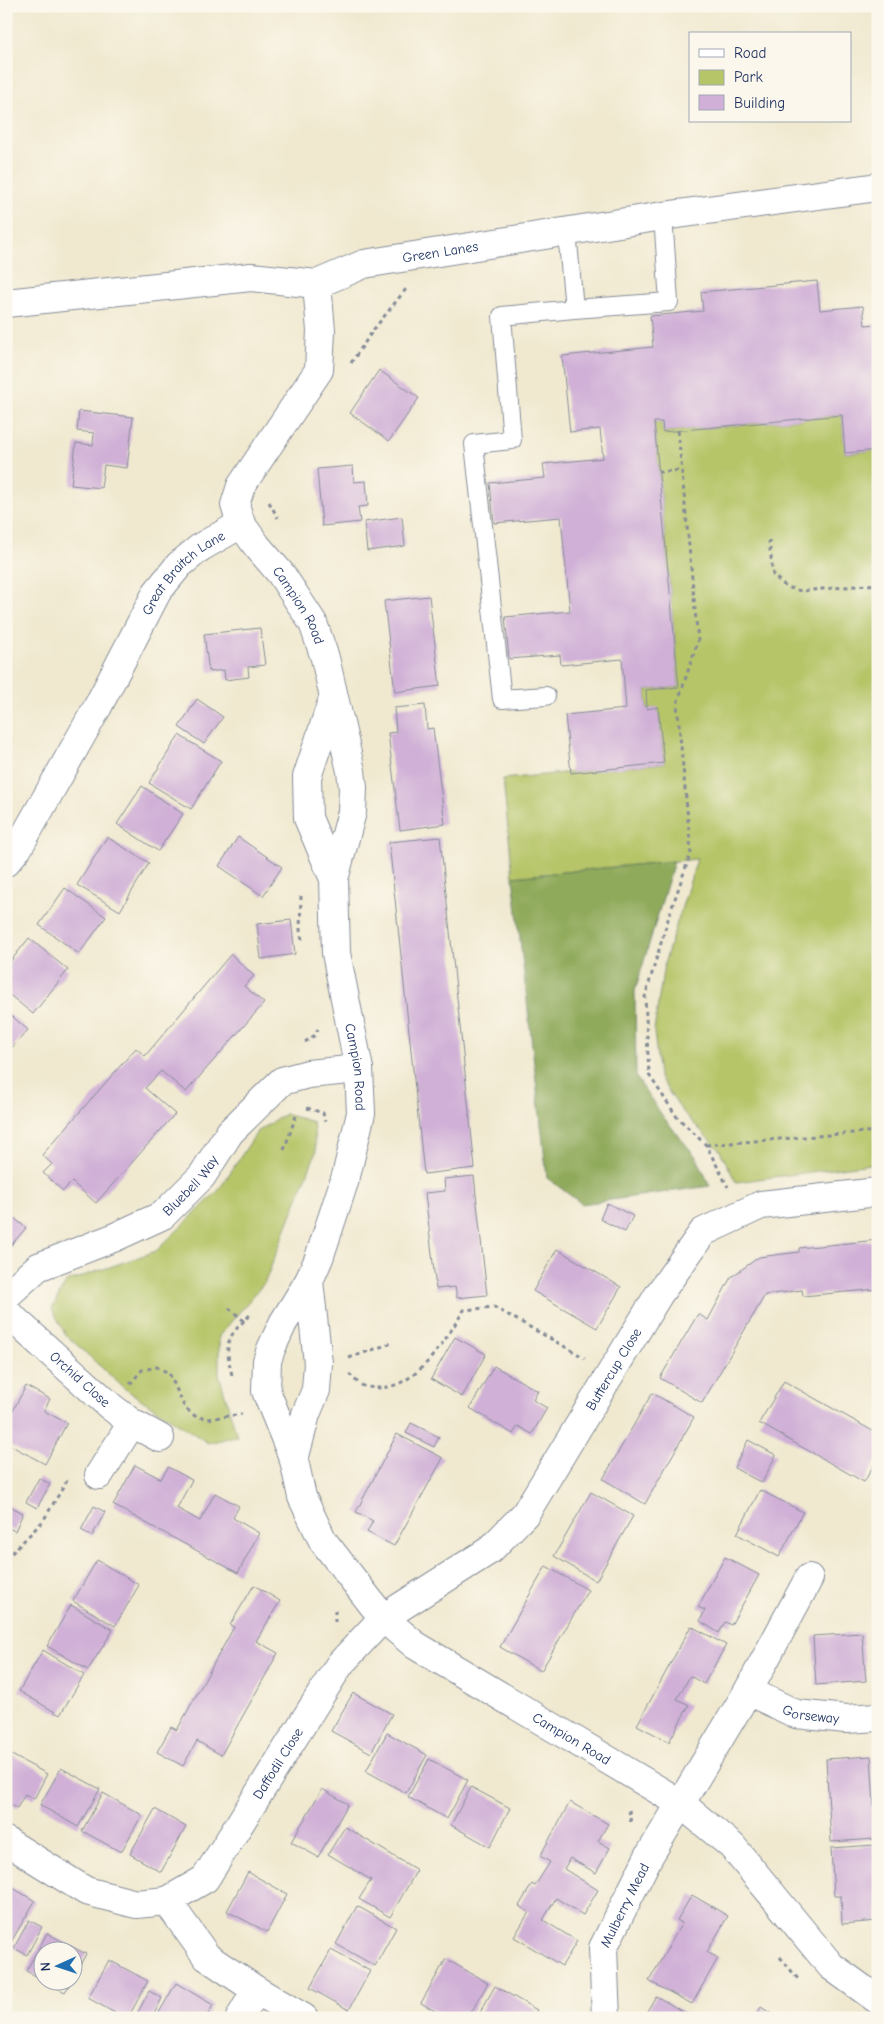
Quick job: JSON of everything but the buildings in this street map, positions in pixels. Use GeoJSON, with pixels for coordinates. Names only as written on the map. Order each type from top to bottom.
{"type":"FeatureCollection","features":[{"type":"Feature","properties":{"kind":"street","name":"Green Lanes"},"geometry":{"type":"LineString","coordinates":[[6,303],[251,277],[317,284],[364,264],[663,216],[878,187]]}},
{"type":"Feature","properties":{"kind":"street","name":"Great Braitch Lane"},"geometry":{"type":"LineString","coordinates":[[6,862],[18,848],[97,708],[156,592],[179,565],[201,547],[241,524],[235,505],[241,486],[319,370],[321,331],[317,284]]}},
{"type":"Feature","properties":{"kind":"street","name":"Campion Road"},"geometry":{"type":"LineString","coordinates":[[241,524],[281,574],[313,623],[325,658],[333,699],[352,772],[352,812],[334,879],[336,953],[359,1068],[361,1113],[346,1176],[319,1258],[309,1281],[283,1322],[267,1361],[266,1391],[294,1460],[302,1497],[323,1541],[383,1618],[415,1646],[680,1803],[732,1846],[831,1966],[878,2000]]}},
{"type":"Feature","properties":{"kind":"street","name":"Campion Road"},"geometry":{"type":"LineString","coordinates":[[333,699],[307,777],[306,787],[308,818],[334,879]]}},
{"type":"Feature","properties":{"kind":"street","name":"Bluebell Way"},"geometry":{"type":"LineString","coordinates":[[6,1296],[38,1267],[113,1238],[163,1215],[202,1176],[230,1132],[282,1081],[308,1074],[359,1068]]}},
{"type":"Feature","properties":{"kind":"street","name":"Buttercup Close"},"geometry":{"type":"LineString","coordinates":[[383,1618],[490,1550],[525,1514],[659,1294],[703,1232],[762,1205],[878,1192]]}},
{"type":"Feature","properties":{"kind":"street","name":"Campion Road"},"geometry":{"type":"LineString","coordinates":[[294,1460],[306,1414],[316,1390],[318,1363],[309,1281]]}},
{"type":"Feature","properties":{"kind":"street","name":"Orchid Close"},"geometry":{"type":"LineString","coordinates":[[6,1312],[110,1406],[132,1423],[160,1438]]}},
{"type":"Feature","properties":{"kind":"street"},"geometry":{"type":"LineString","coordinates":[[86,1473],[132,1423]]}},
{"type":"Feature","properties":{"kind":"street"},"geometry":{"type":"LineString","coordinates":[[680,1803],[748,1691],[809,1578]]}},
{"type":"Feature","properties":{"kind":"street","name":"Daffodil Close"},"geometry":{"type":"LineString","coordinates":[[6,1841],[86,1891],[136,1904],[167,1900],[205,1879],[340,1664],[383,1618]]}},
{"type":"Feature","properties":{"kind":"street","name":"Gorseway"},"geometry":{"type":"LineString","coordinates":[[748,1691],[796,1714],[846,1719],[878,1717]]}},
{"type":"Feature","properties":{"kind":"street","name":"Mulberry Mead"},"geometry":{"type":"LineString","coordinates":[[606,2018],[603,1948],[649,1856],[680,1803]]}},
{"type":"Feature","properties":{"kind":"street"},"geometry":{"type":"LineString","coordinates":[[167,1900],[207,1957],[256,1990],[304,2018]]}},
{"type":"Feature","properties":{"kind":"street"},"geometry":{"type":"LineString","coordinates":[[240,2018],[256,1990]]}},
{"type":"Feature","properties":{"kind":"lane"},"geometry":{"type":"LineString","coordinates":[[546,696],[502,700],[474,444],[512,440],[502,316],[669,302],[663,216]]}},
{"type":"Feature","properties":{"kind":"lane"},"geometry":{"type":"LineString","coordinates":[[566,231],[574,309]]}},
{"type":"Feature","properties":{"kind":"path"},"geometry":{"type":"LineString","coordinates":[[346,370],[374,329],[407,287]]}},
{"type":"Feature","properties":{"kind":"path"},"geometry":{"type":"LineString","coordinates":[[678,431],[698,641],[677,704],[691,852],[669,916],[646,997],[649,1075],[677,1117],[706,1145],[727,1184]]}},
{"type":"Feature","properties":{"kind":"path"},"geometry":{"type":"LineString","coordinates":[[658,472],[682,470]]}},
{"type":"Feature","properties":{"kind":"path"},"geometry":{"type":"LineString","coordinates":[[267,500],[281,522]]}},
{"type":"Feature","properties":{"kind":"path"},"geometry":{"type":"LineString","coordinates":[[769,540],[773,575],[786,587],[801,591],[878,584]]}},
{"type":"Feature","properties":{"kind":"path"},"geometry":{"type":"LineString","coordinates":[[284,1150],[299,1105]]}},
{"type":"Feature","properties":{"kind":"path"},"geometry":{"type":"LineString","coordinates":[[706,1145],[878,1131]]}},
{"type":"Feature","properties":{"kind":"path"},"geometry":{"type":"LineString","coordinates":[[318,1363],[334,1364],[362,1386],[384,1388],[404,1382],[428,1361],[446,1339],[464,1310],[494,1307],[611,1373]]}},
{"type":"Feature","properties":{"kind":"path"},"geometry":{"type":"LineString","coordinates":[[229,1308],[244,1321]]}},
{"type":"Feature","properties":{"kind":"path"},"geometry":{"type":"LineString","coordinates":[[348,1358],[392,1343]]}},
{"type":"Feature","properties":{"kind":"path"},"geometry":{"type":"LineString","coordinates":[[110,1406],[142,1370],[157,1367],[169,1374],[185,1408],[195,1416],[208,1419],[243,1414],[241,1406]]}},
{"type":"Feature","properties":{"kind":"path"},"geometry":{"type":"LineString","coordinates":[[234,1384],[232,1375],[267,1375]]}},
{"type":"Feature","properties":{"kind":"path"},"geometry":{"type":"LineString","coordinates":[[6,1559],[86,1473]]}},
{"type":"Feature","properties":{"kind":"green space"},"geometry":{"type":"Polygon","coordinates":[[[842,415],[845,453],[878,450],[878,1163],[736,1182],[720,1151],[682,1111],[659,1077],[654,1031],[664,964],[697,859],[513,877],[503,779],[664,763],[658,708],[647,709],[646,690],[679,687],[654,422],[662,422],[663,432],[842,415]]]}},
{"type":"Feature","properties":{"kind":"green space"},"geometry":{"type":"Polygon","coordinates":[[[674,861],[635,991],[636,1077],[664,1118],[697,1158],[710,1186],[582,1204],[547,1178],[513,877],[674,861]]]}},
{"type":"Feature","properties":{"kind":"green space"},"geometry":{"type":"Polygon","coordinates":[[[285,1114],[313,1122],[316,1152],[265,1282],[219,1336],[219,1374],[237,1436],[208,1443],[125,1389],[66,1335],[52,1309],[66,1282],[156,1251],[218,1191],[257,1132],[285,1114]]]}}]}
